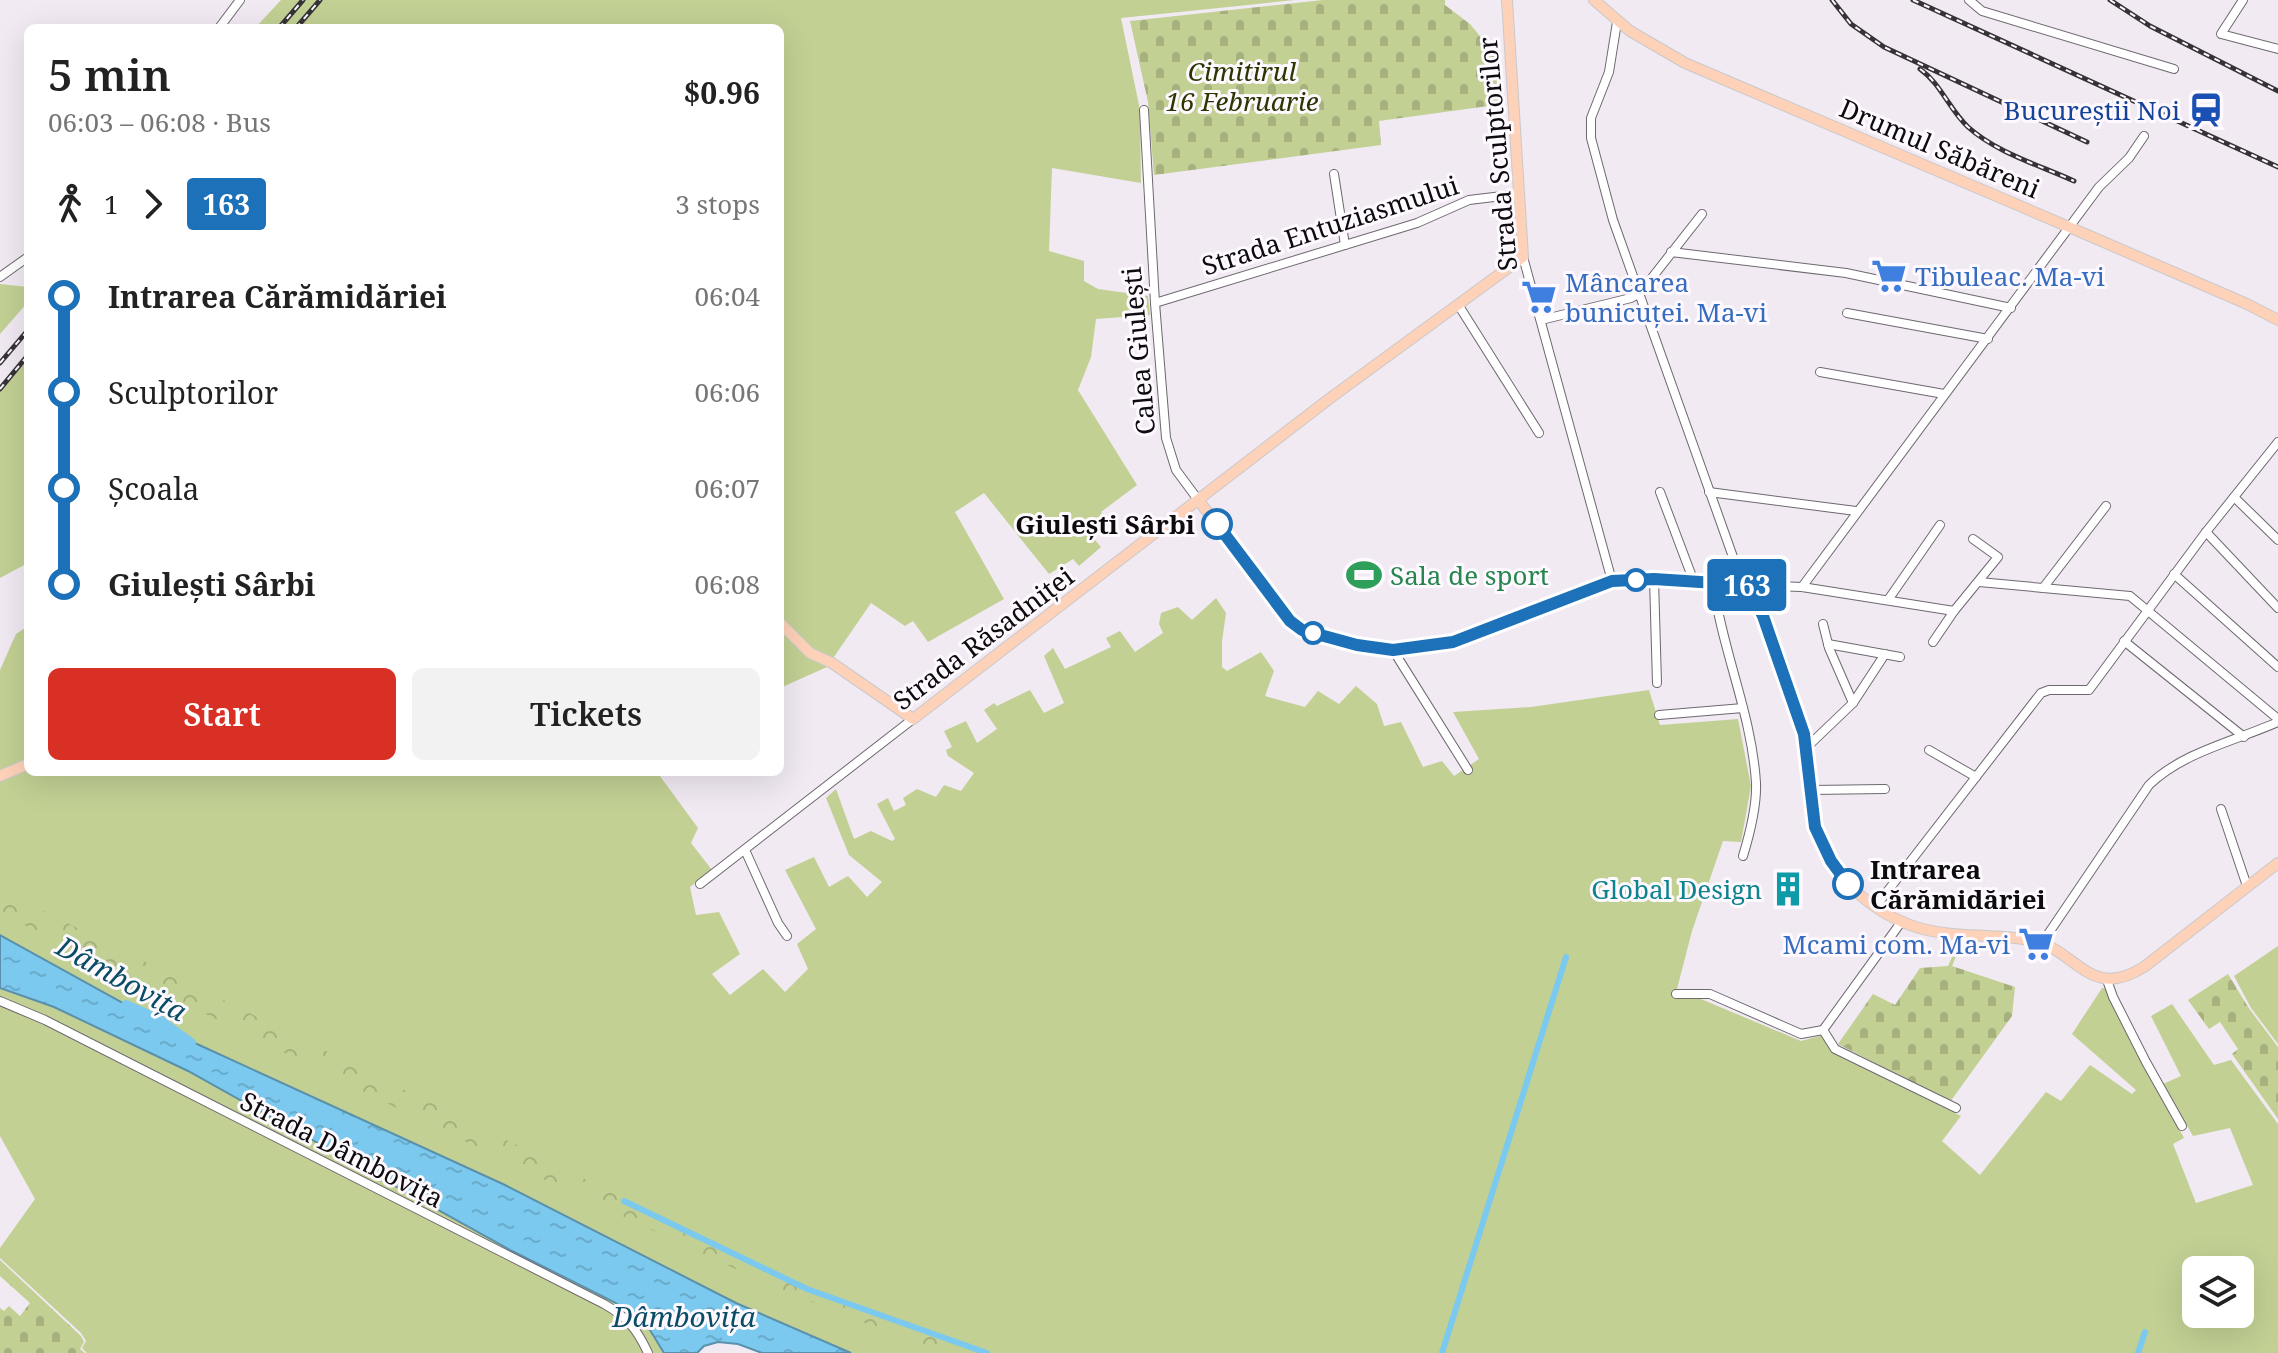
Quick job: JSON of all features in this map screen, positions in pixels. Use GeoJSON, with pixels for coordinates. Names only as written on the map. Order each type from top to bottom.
{"type":"FeatureCollection","features":[{"type":"Feature","properties":{"kind":"main road","name":"Strada Sculptorilor"},"geometry":{"type":"LineString","coordinates":[[1507,0],[1523,257]]}},
{"type":"Feature","properties":{"kind":"main road","name":"Drumul Săbăreni"},"geometry":{"type":"LineString","coordinates":[[1594,0],[1617,22],[1655,48],[1685,63],[2278,320]]}},
{"type":"Feature","properties":{"kind":"main road","name":"Strada Răsadniței"},"geometry":{"type":"LineString","coordinates":[[913,719],[1329,399],[1523,257]]}},
{"type":"Feature","properties":{"kind":"main road","name":"Calea Giulești"},"geometry":{"type":"LineString","coordinates":[[1199,501],[1290,621],[1302,630],[1357,645],[1393,650],[1453,642],[1612,581],[1654,579],[1745,585]]}},
{"type":"Feature","properties":{"kind":"main road"},"geometry":{"type":"LineString","coordinates":[[1745,585],[1768,629],[1807,747],[1813,820],[1831,861],[1848,884],[1902,921],[1937,932],[2042,943],[2092,976],[2107,980],[2125,977],[2144,967],[2278,863]]}},
{"type":"Feature","properties":{"kind":"main road"},"geometry":{"type":"LineString","coordinates":[[784,627],[810,653],[853,677],[913,719]]}},
{"type":"Feature","properties":{"kind":"main road"},"geometry":{"type":"LineString","coordinates":[[0,776],[24,766]]}},
{"type":"Feature","properties":{"kind":"street"},"geometry":{"type":"LineString","coordinates":[[222,24],[240,0]]}},
{"type":"Feature","properties":{"kind":"street"},"geometry":{"type":"LineString","coordinates":[[1969,0],[1982,11],[2174,69]]}},
{"type":"Feature","properties":{"kind":"street"},"geometry":{"type":"LineString","coordinates":[[2243,0],[2221,34],[2278,49]]}},
{"type":"Feature","properties":{"kind":"street"},"geometry":{"type":"LineString","coordinates":[[1617,22],[1609,72],[1591,118],[1591,138],[1613,220],[1745,585],[1802,587],[1954,611]]}},
{"type":"Feature","properties":{"kind":"street","name":"Calea Giulești"},"geometry":{"type":"LineString","coordinates":[[1144,110],[1155,303],[1168,450],[1176,470],[1199,501]]}},
{"type":"Feature","properties":{"kind":"street"},"geometry":{"type":"LineString","coordinates":[[1802,587],[2099,187],[2129,158],[2144,136]]}},
{"type":"Feature","properties":{"kind":"street"},"geometry":{"type":"LineString","coordinates":[[1334,174],[1345,245]]}},
{"type":"Feature","properties":{"kind":"street","name":"Strada Entuziasmului"},"geometry":{"type":"LineString","coordinates":[[1155,303],[1417,223],[1469,200],[1519,194]]}},
{"type":"Feature","properties":{"kind":"street"},"geometry":{"type":"LineString","coordinates":[[1541,320],[1631,298],[1640,293],[1702,214]]}},
{"type":"Feature","properties":{"kind":"street"},"geometry":{"type":"LineString","coordinates":[[1671,252],[1846,273],[2011,308]]}},
{"type":"Feature","properties":{"kind":"street","name":"Strada Sculptorilor"},"geometry":{"type":"LineString","coordinates":[[1523,257],[1612,581]]}},
{"type":"Feature","properties":{"kind":"street"},"geometry":{"type":"LineString","coordinates":[[0,277],[24,260]]}},
{"type":"Feature","properties":{"kind":"street"},"geometry":{"type":"LineString","coordinates":[[1459,306],[1539,433]]}},
{"type":"Feature","properties":{"kind":"street"},"geometry":{"type":"LineString","coordinates":[[1847,313],[1988,339]]}},
{"type":"Feature","properties":{"kind":"street"},"geometry":{"type":"LineString","coordinates":[[1820,372],[1944,394]]}},
{"type":"Feature","properties":{"kind":"street"},"geometry":{"type":"LineString","coordinates":[[1876,906],[2041,693],[2049,690],[2089,690],[2148,608],[2278,442]]}},
{"type":"Feature","properties":{"kind":"street"},"geometry":{"type":"LineString","coordinates":[[1660,492],[1694,582]]}},
{"type":"Feature","properties":{"kind":"street"},"geometry":{"type":"LineString","coordinates":[[1709,492],[1856,511]]}},
{"type":"Feature","properties":{"kind":"street"},"geometry":{"type":"LineString","coordinates":[[2234,497],[2278,540]]}},
{"type":"Feature","properties":{"kind":"street"},"geometry":{"type":"LineString","coordinates":[[2043,588],[2106,506]]}},
{"type":"Feature","properties":{"kind":"street"},"geometry":{"type":"LineString","coordinates":[[1888,600],[1940,525]]}},
{"type":"Feature","properties":{"kind":"street"},"geometry":{"type":"LineString","coordinates":[[2206,532],[2278,608]]}},
{"type":"Feature","properties":{"kind":"street"},"geometry":{"type":"LineString","coordinates":[[1933,642],[1998,557],[1973,539]]}},
{"type":"Feature","properties":{"kind":"street"},"geometry":{"type":"LineString","coordinates":[[2174,574],[2278,667]]}},
{"type":"Feature","properties":{"kind":"street"},"geometry":{"type":"LineString","coordinates":[[1654,579],[1657,683]]}},
{"type":"Feature","properties":{"kind":"street"},"geometry":{"type":"LineString","coordinates":[[1979,582],[2130,596],[2148,608],[2278,721],[2179,762],[2149,785],[2042,943]]}},
{"type":"Feature","properties":{"kind":"street"},"geometry":{"type":"LineString","coordinates":[[1713,583],[1743,708],[1756,783],[1749,837],[1743,856]]}},
{"type":"Feature","properties":{"kind":"street"},"geometry":{"type":"LineString","coordinates":[[1823,624],[1828,644],[1853,703]]}},
{"type":"Feature","properties":{"kind":"street"},"geometry":{"type":"LineString","coordinates":[[2124,641],[2244,737]]}},
{"type":"Feature","properties":{"kind":"street"},"geometry":{"type":"LineString","coordinates":[[1828,644],[1900,657]]}},
{"type":"Feature","properties":{"kind":"street"},"geometry":{"type":"LineString","coordinates":[[1393,650],[1468,770]]}},
{"type":"Feature","properties":{"kind":"street"},"geometry":{"type":"LineString","coordinates":[[1807,747],[1853,703],[1885,654]]}},
{"type":"Feature","properties":{"kind":"street"},"geometry":{"type":"LineString","coordinates":[[1659,715],[1743,708]]}},
{"type":"Feature","properties":{"kind":"street","name":"Strada Răsadniței"},"geometry":{"type":"LineString","coordinates":[[700,884],[913,719]]}},
{"type":"Feature","properties":{"kind":"street"},"geometry":{"type":"LineString","coordinates":[[1929,750],[1976,777]]}},
{"type":"Feature","properties":{"kind":"street"},"geometry":{"type":"LineString","coordinates":[[1811,790],[1885,789]]}},
{"type":"Feature","properties":{"kind":"street"},"geometry":{"type":"LineString","coordinates":[[2221,809],[2247,886]]}},
{"type":"Feature","properties":{"kind":"street"},"geometry":{"type":"LineString","coordinates":[[745,850],[787,936]]}},
{"type":"Feature","properties":{"kind":"street"},"geometry":{"type":"LineString","coordinates":[[1676,994],[1710,994],[1801,1034],[1823,1030],[1902,921]]}},
{"type":"Feature","properties":{"kind":"street"},"geometry":{"type":"LineString","coordinates":[[2107,980],[2146,1062],[2182,1126]]}},
{"type":"Feature","properties":{"kind":"street","name":"Strada Dâmbovița"},"geometry":{"type":"LineString","coordinates":[[0,1001],[45,1020],[619,1312],[636,1328],[648,1353]]}},
{"type":"Feature","properties":{"kind":"street"},"geometry":{"type":"LineString","coordinates":[[1823,1030],[1835,1049],[1956,1108]]}},
{"type":"Feature","properties":{"kind":"green space"},"geometry":{"type":"Polygon","coordinates":[[[281,0],[1295,0],[1121,18],[1140,110],[1141,183],[1052,168],[1049,251],[1084,261],[1084,281],[1098,289],[1148,296],[1150,315],[1096,319],[1091,357],[1078,390],[1137,485],[1101,512],[1106,520],[1090,534],[1101,547],[1079,566],[1073,559],[1049,574],[984,493],[955,512],[1004,599],[928,642],[913,621],[905,626],[871,603],[827,667],[784,686],[784,24],[259,24],[281,0]]]}},
{"type":"Feature","properties":{"kind":"green space","name":"Cimitirul 16 Februarie"},"geometry":{"type":"Polygon","coordinates":[[[1323,0],[1445,0],[1445,5],[1470,24],[1497,57],[1503,104],[1379,121],[1381,145],[1154,175],[1148,102],[1130,21],[1323,0]]]}},
{"type":"Feature","properties":{"kind":"green space"},"geometry":{"type":"Polygon","coordinates":[[[0,284],[24,287],[24,307],[0,334],[0,284]]]}},
{"type":"Feature","properties":{"kind":"green space"},"geometry":{"type":"Polygon","coordinates":[[[24,359],[24,565],[0,578],[0,387],[24,359]]]}},
{"type":"Feature","properties":{"kind":"green space"},"geometry":{"type":"Polygon","coordinates":[[[1216,598],[1226,613],[1222,667],[1227,671],[1261,652],[1274,671],[1265,696],[1305,707],[1318,691],[1339,704],[1356,686],[1377,704],[1384,726],[1401,722],[1423,767],[1442,761],[1454,776],[1479,759],[1453,712],[1531,707],[1649,690],[1660,725],[1738,719],[1751,786],[1741,842],[1723,841],[1692,931],[1677,989],[1801,1041],[1823,1035],[1832,1052],[1961,1116],[1942,1141],[1980,1175],[2046,1092],[2061,1101],[2090,1065],[2132,1094],[2136,1090],[2072,1034],[2102,988],[2106,988],[2184,1138],[2173,1144],[2196,1203],[2253,1185],[2230,1128],[2193,1136],[2163,1084],[2181,1076],[2151,1016],[2172,1004],[2214,1065],[2231,1060],[2278,1124],[2278,1353],[851,1353],[736,1303],[505,1185],[197,1044],[0,935],[0,670],[16,634],[24,629],[24,776],[660,776],[698,828],[691,843],[712,870],[690,887],[696,915],[719,912],[740,954],[712,974],[730,995],[763,969],[785,992],[808,969],[797,944],[816,929],[785,870],[814,857],[829,887],[848,876],[867,897],[882,882],[849,855],[826,798],[836,789],[854,839],[871,831],[892,841],[895,839],[877,804],[888,798],[894,811],[906,805],[903,798],[917,789],[936,797],[944,785],[961,791],[974,773],[948,756],[946,750],[952,747],[944,731],[966,721],[977,743],[997,729],[984,710],[994,703],[997,706],[1030,690],[1044,713],[1064,703],[1044,656],[1053,648],[1065,669],[1111,647],[1106,638],[1120,631],[1135,652],[1163,633],[1159,624],[1161,613],[1178,607],[1192,620],[1216,598]]]}},
{"type":"Feature","properties":{"kind":"green space"},"geometry":{"type":"Polygon","coordinates":[[[0,895],[39,909],[779,1275],[980,1353],[940,1353],[772,1286],[515,1166],[24,925],[0,917],[0,895]]]}},
{"type":"Feature","properties":{"kind":"green space"},"geometry":{"type":"Polygon","coordinates":[[[1958,944],[1961,944],[1952,966],[2015,987],[2012,1016],[1950,1102],[1838,1044],[1873,994],[1895,1005],[1920,968],[1948,966],[1958,944]]]}},
{"type":"Feature","properties":{"kind":"green space"},"geometry":{"type":"Polygon","coordinates":[[[2278,946],[2278,1044],[2251,1008],[2234,976],[2278,946]]]}},
{"type":"Feature","properties":{"kind":"green space"},"geometry":{"type":"Polygon","coordinates":[[[2228,974],[2278,1047],[2278,1119],[2232,1054],[2238,1049],[2220,1022],[2209,1029],[2188,1000],[2228,974]]]}},
{"type":"Feature","properties":{"kind":"green space"},"geometry":{"type":"Polygon","coordinates":[[[0,988],[54,1007],[188,1071],[512,1251],[614,1302],[639,1318],[664,1353],[87,1353],[82,1348],[86,1341],[81,1333],[0,1258],[0,1248],[35,1199],[0,1136],[0,988]]]}},
{"type":"Feature","properties":{"kind":"green space"},"geometry":{"type":"Polygon","coordinates":[[[0,1260],[81,1336],[84,1342],[80,1349],[85,1353],[0,1353],[0,1308],[4,1311],[9,1306],[20,1316],[30,1303],[0,1276],[0,1260]]]}},
{"type":"Feature","properties":{"kind":"water","name":"Dâmbovița"},"geometry":{"type":"Polygon","coordinates":[[[0,935],[197,1044],[505,1185],[736,1303],[851,1353],[762,1353],[738,1344],[718,1342],[704,1346],[697,1353],[664,1353],[639,1318],[614,1302],[512,1251],[188,1071],[54,1007],[0,988],[0,935]]]}},
{"type":"Feature","properties":{"kind":"waterway"},"geometry":{"type":"LineString","coordinates":[[1442,1353],[1566,957]]}},
{"type":"Feature","properties":{"kind":"waterway","name":"Dâmbovița"},"geometry":{"type":"LineString","coordinates":[[126,1005],[158,1019],[191,1043]]}},
{"type":"Feature","properties":{"kind":"waterway"},"geometry":{"type":"LineString","coordinates":[[624,1201],[807,1289],[987,1353]]}},
{"type":"Feature","properties":{"kind":"waterway"},"geometry":{"type":"LineString","coordinates":[[2138,1353],[2145,1332]]}},
{"type":"Feature","properties":{"kind":"railway"},"geometry":{"type":"LineString","coordinates":[[282,24],[303,0]]}},
{"type":"Feature","properties":{"kind":"railway"},"geometry":{"type":"LineString","coordinates":[[299,24],[320,0]]}},
{"type":"Feature","properties":{"kind":"railway"},"geometry":{"type":"LineString","coordinates":[[1832,0],[1851,24],[1884,47],[2087,142]]}},
{"type":"Feature","properties":{"kind":"railway"},"geometry":{"type":"LineString","coordinates":[[1913,0],[2278,167]]}},
{"type":"Feature","properties":{"kind":"railway"},"geometry":{"type":"LineString","coordinates":[[2110,0],[2150,26],[2278,91]]}},
{"type":"Feature","properties":{"kind":"railway"},"geometry":{"type":"LineString","coordinates":[[1920,69],[1934,82],[1961,120],[1979,136],[2005,151],[2074,181]]}},
{"type":"Feature","properties":{"kind":"railway"},"geometry":{"type":"LineString","coordinates":[[0,363],[24,335]]}},
{"type":"Feature","properties":{"kind":"railway"},"geometry":{"type":"LineString","coordinates":[[0,389],[24,360]]}},
{"type":"Feature","properties":{"kind":"bus line","name":"163"},"geometry":{"type":"LineString","coordinates":[[1217,524],[1290,621],[1302,630],[1374,649],[1393,650],[1453,642],[1612,581],[1654,579],[1747,585],[1763,616],[1804,734],[1815,827],[1831,861],[1848,884]]}},
{"type":"Feature","properties":{"kind":"place","name":"Bucureștii Noi"},"geometry":{"type":"Point","coordinates":[2206,110]}},
{"type":"Feature","properties":{"kind":"place","name":"Tibuleac. Ma-vi"},"geometry":{"type":"Point","coordinates":[1889,276]}},
{"type":"Feature","properties":{"kind":"place","name":"Mâncarea bunicuței. Ma-vi"},"geometry":{"type":"Point","coordinates":[1539,297]}},
{"type":"Feature","properties":{"kind":"place","name":"Giulești Sârbi"},"geometry":{"type":"Point","coordinates":[1217,524]}},
{"type":"Feature","properties":{"kind":"place","name":"Sala de sport"},"geometry":{"type":"Point","coordinates":[1364,575]}},
{"type":"Feature","properties":{"kind":"place","name":"Intrarea Cărămidăriei"},"geometry":{"type":"Point","coordinates":[1848,884]}},
{"type":"Feature","properties":{"kind":"place","name":"Global Design"},"geometry":{"type":"Point","coordinates":[1788,889]}},
{"type":"Feature","properties":{"kind":"place","name":"Mcami com. Ma-vi"},"geometry":{"type":"Point","coordinates":[2036,944]}}]}
